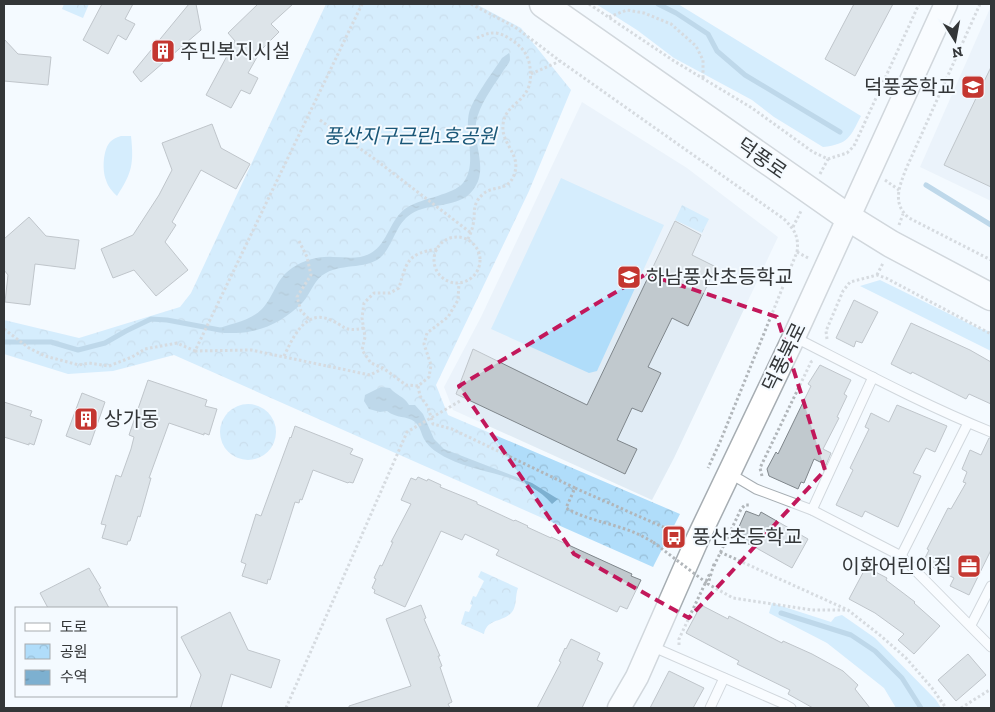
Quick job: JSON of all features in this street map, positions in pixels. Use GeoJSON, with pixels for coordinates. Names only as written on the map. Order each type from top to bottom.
{"type":"FeatureCollection","features":[{"type":"Feature","properties":{"kind":"main road","name":"덕풍로"},"geometry":{"type":"LineString","coordinates":[[543,4],[849,218],[890,244],[991,297]]}},
{"type":"Feature","properties":{"kind":"street","name":"덕풍북로"},"geometry":{"type":"LineString","coordinates":[[619,708],[637,677],[698,538],[849,218],[946,4]]}},
{"type":"Feature","properties":{"kind":"lane"},"geometry":{"type":"LineString","coordinates":[[794,336],[873,377],[968,423],[991,432]]}},
{"type":"Feature","properties":{"kind":"lane"},"geometry":{"type":"LineString","coordinates":[[812,510],[873,377]]}},
{"type":"Feature","properties":{"kind":"lane"},"geometry":{"type":"LineString","coordinates":[[901,556],[968,423]]}},
{"type":"Feature","properties":{"kind":"lane"},"geometry":{"type":"LineString","coordinates":[[728,473],[756,489],[812,510],[901,556],[991,647]]}},
{"type":"Feature","properties":{"kind":"lane"},"geometry":{"type":"LineString","coordinates":[[971,625],[991,586]]}},
{"type":"Feature","properties":{"kind":"lane"},"geometry":{"type":"LineString","coordinates":[[651,646],[790,708]]}},
{"type":"Feature","properties":{"kind":"lane"},"geometry":{"type":"LineString","coordinates":[[710,708],[724,678]]}},
{"type":"Feature","properties":{"kind":"path"},"geometry":{"type":"LineString","coordinates":[[195,351],[362,4]]}},
{"type":"Feature","properties":{"kind":"path"},"geometry":{"type":"LineString","coordinates":[[471,4],[515,28],[784,220],[796,233],[798,241],[797,252],[706,472]]}},
{"type":"Feature","properties":{"kind":"path"},"geometry":{"type":"LineString","coordinates":[[589,4],[674,61],[752,108],[818,156],[828,159],[847,153],[854,146],[919,4]]}},
{"type":"Feature","properties":{"kind":"path"},"geometry":{"type":"LineString","coordinates":[[980,4],[906,169],[898,197],[899,204],[908,218],[991,260]]}},
{"type":"Feature","properties":{"kind":"path"},"geometry":{"type":"LineString","coordinates":[[609,17],[627,10],[644,13],[671,24],[696,46],[703,60],[703,78]]}},
{"type":"Feature","properties":{"kind":"path"},"geometry":{"type":"LineString","coordinates":[[468,239],[474,223],[474,207],[484,193],[501,188],[512,182],[516,158],[502,135],[503,122],[508,111],[520,102],[529,88],[531,74],[528,58],[519,44],[505,35],[489,32],[475,39]]}},
{"type":"Feature","properties":{"kind":"path"},"geometry":{"type":"LineString","coordinates":[[531,74],[560,61]]}},
{"type":"Feature","properties":{"kind":"path"},"geometry":{"type":"LineString","coordinates":[[320,120],[471,233]]}},
{"type":"Feature","properties":{"kind":"path"},"geometry":{"type":"LineString","coordinates":[[456,237],[468,239],[479,253],[479,268],[470,279],[459,283],[448,281],[441,277],[434,264],[437,249],[448,239],[456,237]]}},
{"type":"Feature","properties":{"kind":"path"},"geometry":{"type":"LineString","coordinates":[[299,242],[311,275],[298,297],[301,311],[310,320]]}},
{"type":"Feature","properties":{"kind":"path"},"geometry":{"type":"LineString","coordinates":[[437,249],[422,251],[408,261],[399,288],[390,293],[374,293],[364,303],[362,318],[365,337],[362,350],[371,363],[383,368],[406,385],[418,386],[429,377],[431,365],[424,344],[427,333],[448,317],[458,300],[459,283]]}},
{"type":"Feature","properties":{"kind":"path"},"geometry":{"type":"LineString","coordinates":[[827,339],[826,331],[846,286],[856,280],[878,275],[991,334]]}},
{"type":"Feature","properties":{"kind":"path"},"geometry":{"type":"LineString","coordinates":[[284,356],[297,331],[310,320],[327,318],[341,327],[352,331],[364,328]]}},
{"type":"Feature","properties":{"kind":"path"},"geometry":{"type":"LineString","coordinates":[[4,328],[29,348],[45,356],[79,365],[89,363],[109,366],[145,350],[177,343],[195,351],[252,350],[370,375],[383,368]]}},
{"type":"Feature","properties":{"kind":"path"},"geometry":{"type":"LineString","coordinates":[[762,476],[760,468],[811,364]]}},
{"type":"Feature","properties":{"kind":"path"},"geometry":{"type":"LineString","coordinates":[[418,386],[420,396],[428,406],[430,419],[433,424],[452,429],[575,488],[679,534]]}},
{"type":"Feature","properties":{"kind":"path"},"geometry":{"type":"LineString","coordinates":[[286,708],[407,432],[460,401]]}},
{"type":"Feature","properties":{"kind":"path"},"geometry":{"type":"LineString","coordinates":[[575,488],[566,508],[606,524],[624,528],[653,542],[708,584],[733,598],[812,610],[848,610]]}},
{"type":"Feature","properties":{"kind":"path"},"geometry":{"type":"LineString","coordinates":[[681,648],[679,639],[714,564],[741,509],[748,505]]}},
{"type":"Feature","properties":{"kind":"path"},"geometry":{"type":"LineString","coordinates":[[676,543],[683,525]]}},
{"type":"Feature","properties":{"kind":"path"},"geometry":{"type":"LineString","coordinates":[[668,560],[672,552]]}},
{"type":"Feature","properties":{"kind":"path"},"geometry":{"type":"LineString","coordinates":[[720,552],[848,610],[906,658],[932,688],[946,708]]}},
{"type":"Feature","properties":{"kind":"path"},"geometry":{"type":"LineString","coordinates":[[708,584],[714,564]]}},
{"type":"Feature","properties":{"kind":"path"},"geometry":{"type":"LineString","coordinates":[[961,708],[991,689]]}},
{"type":"Feature","properties":{"kind":"highlighted area"},"geometry":{"type":"Polygon","coordinates":[[[646,274],[777,317],[825,470],[689,618],[574,554],[459,386],[646,274]]]}},
{"type":"Feature","properties":{"kind":"shaded area","name":"덕풍중학교"},"geometry":{"type":"Polygon","coordinates":[[[991,6],[991,201],[920,167],[991,6]]]}},
{"type":"Feature","properties":{"kind":"shaded area","name":"하남풍산초등학교"},"geometry":{"type":"Polygon","coordinates":[[[582,102],[687,168],[778,237],[674,458],[652,500],[453,410],[444,387],[481,317],[582,102]]]}},
{"type":"Feature","properties":{"kind":"green space"},"geometry":{"type":"Polygon","coordinates":[[[64,4],[89,4],[83,18],[62,9],[64,4]]]}},
{"type":"Feature","properties":{"kind":"green space","name":"풍산지구근린1호공원"},"geometry":{"type":"Polygon","coordinates":[[[326,4],[476,4],[521,28],[571,90],[529,191],[436,385],[448,415],[680,514],[653,567],[174,355],[113,371],[68,374],[4,354],[4,320],[79,338],[180,307],[191,293],[326,4]]]}},
{"type":"Feature","properties":{"kind":"green space"},"geometry":{"type":"Polygon","coordinates":[[[596,4],[678,4],[861,116],[848,138],[838,144],[823,147],[774,117],[752,100],[674,58],[637,30],[596,4]]]}},
{"type":"Feature","properties":{"kind":"green space"},"geometry":{"type":"Polygon","coordinates":[[[121,136],[131,136],[132,161],[126,181],[117,196],[110,189],[107,182],[104,160],[110,142],[121,136]]]}},
{"type":"Feature","properties":{"kind":"green space"},"geometry":{"type":"Polygon","coordinates":[[[561,178],[664,225],[597,371],[589,373],[491,329],[561,178]]]}},
{"type":"Feature","properties":{"kind":"green space"},"geometry":{"type":"Polygon","coordinates":[[[682,205],[709,219],[702,233],[675,220],[682,205]]]}},
{"type":"Feature","properties":{"kind":"green space"},"geometry":{"type":"Polygon","coordinates":[[[880,280],[978,328],[991,332],[991,351],[860,286],[880,280]]]}},
{"type":"Feature","properties":{"kind":"green space"},"geometry":{"type":"Polygon","coordinates":[[[242,404],[254,404],[264,408],[272,416],[276,432],[272,448],[264,456],[254,460],[242,460],[232,456],[224,448],[220,438],[220,426],[224,416],[232,408],[242,404]]]}},
{"type":"Feature","properties":{"kind":"green space"},"geometry":{"type":"Polygon","coordinates":[[[481,571],[518,588],[515,607],[512,612],[488,625],[484,634],[461,624],[465,611],[469,612],[472,605],[470,604],[473,596],[476,597],[484,581],[478,577],[481,571]]]}},
{"type":"Feature","properties":{"kind":"green space"},"geometry":{"type":"Polygon","coordinates":[[[772,603],[831,622],[835,617],[842,615],[875,638],[936,700],[941,708],[896,708],[884,688],[827,643],[769,613],[772,603]]]}},
{"type":"Feature","properties":{"kind":"water"},"geometry":{"type":"Polygon","coordinates":[[[509,53],[509,62],[486,97],[478,116],[476,131],[480,174],[478,182],[467,196],[452,203],[418,210],[411,214],[398,228],[387,250],[378,260],[326,273],[316,282],[303,302],[281,320],[264,328],[246,332],[225,333],[214,330],[246,320],[257,313],[267,303],[284,275],[297,265],[319,258],[348,258],[371,253],[377,249],[402,211],[414,204],[452,191],[463,183],[470,167],[468,122],[471,107],[502,58],[509,53]]]}},
{"type":"Feature","properties":{"kind":"water"},"geometry":{"type":"Polygon","coordinates":[[[381,387],[390,388],[409,405],[415,405],[423,414],[434,439],[444,449],[532,483],[558,499],[552,504],[529,486],[516,480],[460,464],[438,453],[426,442],[418,426],[412,420],[387,411],[380,412],[369,409],[364,401],[365,395],[381,387]]]}},
{"type":"Feature","properties":{"kind":"building"},"geometry":{"type":"Polygon","coordinates":[[[102,4],[133,4],[125,19],[135,24],[126,40],[118,35],[108,54],[83,40],[102,4]]]}},
{"type":"Feature","properties":{"kind":"building","name":"주민복지시설"},"geometry":{"type":"Polygon","coordinates":[[[189,4],[196,4],[201,30],[141,82],[133,72],[189,4]]]}},
{"type":"Feature","properties":{"kind":"building"},"geometry":{"type":"Polygon","coordinates":[[[258,4],[293,4],[271,24],[279,32],[261,50],[248,73],[258,78],[250,94],[241,90],[231,108],[206,95],[235,41],[228,33],[258,4]]]}},
{"type":"Feature","properties":{"kind":"building"},"geometry":{"type":"Polygon","coordinates":[[[854,4],[893,4],[855,76],[825,59],[854,4]]]}},
{"type":"Feature","properties":{"kind":"building"},"geometry":{"type":"Polygon","coordinates":[[[4,39],[18,54],[51,57],[48,85],[4,81],[4,39]]]}},
{"type":"Feature","properties":{"kind":"building"},"geometry":{"type":"Polygon","coordinates":[[[991,67],[991,187],[944,165],[991,67]]]}},
{"type":"Feature","properties":{"kind":"building"},"geometry":{"type":"Polygon","coordinates":[[[212,124],[221,148],[250,164],[236,189],[201,170],[172,222],[176,225],[165,242],[188,270],[156,296],[134,270],[113,278],[101,249],[133,235],[159,195],[172,170],[162,143],[212,124]]]}},
{"type":"Feature","properties":{"kind":"building"},"geometry":{"type":"Polygon","coordinates":[[[29,217],[46,236],[79,240],[75,269],[35,264],[30,305],[5,302],[8,275],[4,270],[4,239],[29,217]]]}},
{"type":"Feature","properties":{"kind":"building"},"geometry":{"type":"Polygon","coordinates":[[[675,221],[701,235],[692,255],[716,267],[688,326],[672,318],[648,367],[661,373],[642,412],[632,408],[617,440],[637,449],[625,474],[456,394],[473,349],[587,405],[675,221]]]}},
{"type":"Feature","properties":{"kind":"building"},"geometry":{"type":"Polygon","coordinates":[[[854,300],[878,312],[862,343],[856,341],[854,347],[836,338],[854,300]]]}},
{"type":"Feature","properties":{"kind":"building"},"geometry":{"type":"Polygon","coordinates":[[[911,323],[970,350],[991,362],[991,404],[969,394],[966,399],[912,372],[911,374],[891,364],[911,323]]]}},
{"type":"Feature","properties":{"kind":"building"},"geometry":{"type":"Polygon","coordinates":[[[820,365],[851,380],[844,394],[847,396],[837,417],[839,418],[823,449],[831,453],[826,465],[814,459],[804,483],[801,482],[798,489],[769,476],[767,469],[776,452],[778,454],[811,386],[808,384],[820,365]]]}},
{"type":"Feature","properties":{"kind":"building"},"geometry":{"type":"Polygon","coordinates":[[[148,380],[207,400],[205,406],[217,409],[209,435],[169,423],[149,478],[151,478],[140,517],[138,516],[127,545],[102,538],[106,525],[101,524],[116,475],[121,477],[131,449],[134,437],[129,435],[148,380]]]}},
{"type":"Feature","properties":{"kind":"building","name":"상가동"},"geometry":{"type":"Polygon","coordinates":[[[82,393],[105,402],[90,445],[66,436],[82,393]]]}},
{"type":"Feature","properties":{"kind":"building"},"geometry":{"type":"Polygon","coordinates":[[[4,402],[32,411],[30,416],[42,420],[34,445],[4,437],[4,402]]]}},
{"type":"Feature","properties":{"kind":"building"},"geometry":{"type":"Polygon","coordinates":[[[897,405],[947,426],[935,452],[926,448],[913,473],[921,476],[898,527],[865,511],[862,517],[836,505],[853,470],[850,468],[869,429],[865,427],[871,413],[889,422],[897,405]]]}},
{"type":"Feature","properties":{"kind":"building"},"geometry":{"type":"Polygon","coordinates":[[[295,426],[353,449],[350,454],[363,459],[353,483],[348,483],[313,470],[302,500],[300,499],[299,503],[295,502],[270,580],[268,579],[267,584],[242,576],[246,564],[241,562],[256,514],[261,516],[295,426]]]}},
{"type":"Feature","properties":{"kind":"building"},"geometry":{"type":"Polygon","coordinates":[[[989,438],[991,438],[991,550],[969,595],[950,586],[954,578],[923,562],[929,550],[927,549],[948,508],[951,509],[966,483],[963,482],[967,472],[962,469],[970,450],[981,455],[989,438]]]}},
{"type":"Feature","properties":{"kind":"building"},"geometry":{"type":"Polygon","coordinates":[[[418,477],[427,481],[428,479],[441,485],[440,487],[477,502],[477,504],[632,574],[631,576],[641,580],[627,609],[620,606],[617,612],[496,555],[499,550],[465,534],[462,540],[441,531],[405,607],[374,593],[375,590],[372,588],[376,579],[374,578],[380,565],[382,566],[393,542],[391,542],[411,504],[401,500],[411,478],[416,480],[418,477]]]}},
{"type":"Feature","properties":{"kind":"building"},"geometry":{"type":"Polygon","coordinates":[[[746,511],[759,516],[761,512],[808,539],[792,568],[751,545],[734,538],[746,511]]]}},
{"type":"Feature","properties":{"kind":"building"},"geometry":{"type":"Polygon","coordinates":[[[866,567],[887,578],[886,580],[915,602],[940,626],[914,654],[898,640],[904,634],[875,613],[849,599],[866,567]]]}},
{"type":"Feature","properties":{"kind":"building"},"geometry":{"type":"Polygon","coordinates":[[[89,568],[101,588],[99,589],[108,607],[47,607],[40,593],[89,568]]]}},
{"type":"Feature","properties":{"kind":"building"},"geometry":{"type":"Polygon","coordinates":[[[421,605],[426,618],[424,619],[440,656],[438,656],[442,666],[440,667],[452,702],[448,704],[450,708],[349,708],[349,706],[411,686],[386,619],[421,605]]]}},
{"type":"Feature","properties":{"kind":"building"},"geometry":{"type":"Polygon","coordinates":[[[701,605],[728,619],[729,616],[782,643],[783,641],[812,654],[843,671],[858,685],[855,689],[870,708],[813,708],[788,694],[790,690],[737,664],[739,661],[686,633],[701,605]]]}},
{"type":"Feature","properties":{"kind":"building"},"geometry":{"type":"Polygon","coordinates":[[[230,612],[248,650],[280,660],[271,688],[231,674],[221,708],[190,708],[201,675],[181,637],[230,612]]]}},
{"type":"Feature","properties":{"kind":"building"},"geometry":{"type":"Polygon","coordinates":[[[571,639],[600,653],[597,660],[603,663],[582,708],[537,708],[561,662],[559,661],[565,648],[571,639]]]}},
{"type":"Feature","properties":{"kind":"building"},"geometry":{"type":"Polygon","coordinates":[[[968,654],[986,675],[956,701],[938,680],[968,654]]]}},
{"type":"Feature","properties":{"kind":"building"},"geometry":{"type":"Polygon","coordinates":[[[669,671],[704,688],[693,708],[650,708],[669,671]]]}},
{"type":"Feature","properties":{"kind":"waterway"},"geometry":{"type":"LineString","coordinates":[[658,4],[676,13],[708,34],[717,51],[745,75],[840,132]]}},
{"type":"Feature","properties":{"kind":"waterway"},"geometry":{"type":"LineString","coordinates":[[926,185],[991,225]]}},
{"type":"Feature","properties":{"kind":"waterway"},"geometry":{"type":"LineString","coordinates":[[4,342],[51,342],[78,350],[105,343],[151,319],[167,320],[220,330]]}},
{"type":"Feature","properties":{"kind":"waterway"},"geometry":{"type":"LineString","coordinates":[[781,613],[851,635],[875,651],[902,678],[921,708]]}},
{"type":"Feature","properties":{"kind":"place","name":"주민복지시설"},"geometry":{"type":"Point","coordinates":[163,51]}},
{"type":"Feature","properties":{"kind":"place","name":"덕풍중학교"},"geometry":{"type":"Point","coordinates":[973,87]}},
{"type":"Feature","properties":{"kind":"place","name":"하남풍산초등학교"},"geometry":{"type":"Point","coordinates":[629,277]}},
{"type":"Feature","properties":{"kind":"place","name":"상가동"},"geometry":{"type":"Point","coordinates":[86,419]}},
{"type":"Feature","properties":{"kind":"place","name":"풍산초등학교"},"geometry":{"type":"Point","coordinates":[674,537]}},
{"type":"Feature","properties":{"kind":"place","name":"이화어린이집"},"geometry":{"type":"Point","coordinates":[969,566]}}]}
